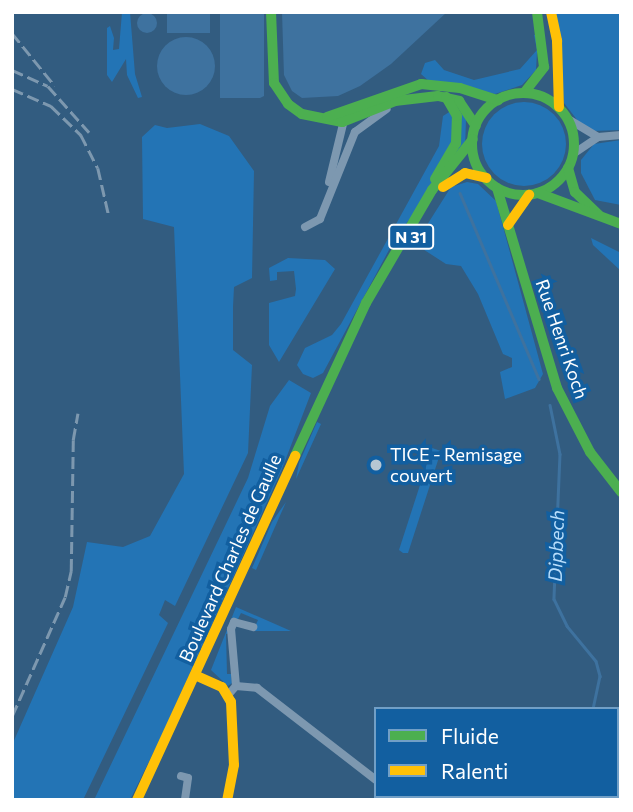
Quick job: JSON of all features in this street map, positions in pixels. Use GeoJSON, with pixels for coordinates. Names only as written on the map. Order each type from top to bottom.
{"type":"FeatureCollection","features":[{"type":"Feature","properties":{"kind":"main road"},"geometry":{"type":"LineString","coordinates":[[271,12],[274,83],[295,109],[318,118],[342,122],[406,93],[446,97],[466,107],[476,126]]}},
{"type":"Feature","properties":{"kind":"main road"},"geometry":{"type":"LineString","coordinates":[[524,93],[544,66],[544,44],[537,12]]}},
{"type":"Feature","properties":{"kind":"main road"},"geometry":{"type":"LineString","coordinates":[[551,12],[557,41],[559,107]]}},
{"type":"Feature","properties":{"kind":"main road"},"geometry":{"type":"LineString","coordinates":[[318,118],[342,114],[442,84],[498,100],[524,93],[559,107],[568,119],[573,154],[568,168],[552,186],[520,202],[508,225]]}},
{"type":"Feature","properties":{"kind":"main road","name":"Boulevard Charles de Gaulle"},"geometry":{"type":"LineString","coordinates":[[137,800],[197,676],[354,330],[456,143],[457,116],[446,97]]}},
{"type":"Feature","properties":{"kind":"main road"},"geometry":{"type":"LineString","coordinates":[[498,100],[476,126],[473,139],[473,153],[486,178],[497,188],[534,194],[621,224]]}},
{"type":"Feature","properties":{"kind":"main road","name":"Boulevard Charles de Gaulle"},"geometry":{"type":"LineString","coordinates":[[413,222],[473,139]]}},
{"type":"Feature","properties":{"kind":"main road"},"geometry":{"type":"LineString","coordinates":[[568,168],[575,192],[606,220]]}},
{"type":"Feature","properties":{"kind":"main road","name":"Boulevard Charles de Gaulle"},"geometry":{"type":"LineString","coordinates":[[354,330],[446,183],[465,173],[486,178]]}},
{"type":"Feature","properties":{"kind":"main road","name":"Rue Henri Koch"},"geometry":{"type":"LineString","coordinates":[[497,188],[557,388],[590,452],[621,492]]}},
{"type":"Feature","properties":{"kind":"main road"},"geometry":{"type":"LineString","coordinates":[[197,676],[233,685],[234,765],[227,800]]}},
{"type":"Feature","properties":{"kind":"street"},"geometry":{"type":"LineString","coordinates":[[305,227],[314,225],[324,212],[355,132],[406,93]]}},
{"type":"Feature","properties":{"kind":"street"},"geometry":{"type":"LineString","coordinates":[[568,119],[598,137]]}},
{"type":"Feature","properties":{"kind":"street"},"geometry":{"type":"LineString","coordinates":[[324,212],[342,122]]}},
{"type":"Feature","properties":{"kind":"street"},"geometry":{"type":"LineString","coordinates":[[573,154],[598,137],[621,135]]}},
{"type":"Feature","properties":{"kind":"street"},"geometry":{"type":"LineString","coordinates":[[253,627],[234,622],[233,685],[257,688],[374,777]]}},
{"type":"Feature","properties":{"kind":"street"},"geometry":{"type":"LineString","coordinates":[[181,776],[188,778],[184,800]]}},
{"type":"Feature","properties":{"kind":"shaded area"},"geometry":{"type":"Polygon","coordinates":[[[122,12],[130,12],[135,74],[142,97],[138,98],[127,75],[126,59],[112,82],[107,75],[107,28],[110,26],[114,38],[113,50],[119,49],[122,12]]]}},
{"type":"Feature","properties":{"kind":"shaded area"},"geometry":{"type":"Polygon","coordinates":[[[167,12],[210,12],[210,33],[167,33],[167,12]]]}},
{"type":"Feature","properties":{"kind":"shaded area"},"geometry":{"type":"Polygon","coordinates":[[[220,12],[264,12],[264,96],[260,98],[220,98],[220,12]]]}},
{"type":"Feature","properties":{"kind":"shaded area"},"geometry":{"type":"Polygon","coordinates":[[[282,12],[447,12],[391,64],[360,86],[338,96],[302,98],[292,91],[284,75],[282,12]]]}},
{"type":"Feature","properties":{"kind":"shaded area"},"geometry":{"type":"Polygon","coordinates":[[[555,12],[621,14],[621,130],[592,131],[578,121],[564,103],[555,12]]]}},
{"type":"Feature","properties":{"kind":"shaded area"},"geometry":{"type":"Polygon","coordinates":[[[147,13],[154,16],[157,23],[154,30],[147,33],[140,30],[137,23],[140,16],[147,13]]]}},
{"type":"Feature","properties":{"kind":"shaded area"},"geometry":{"type":"Polygon","coordinates":[[[538,34],[536,70],[522,85],[495,94],[430,82],[421,74],[425,63],[435,60],[444,70],[474,80],[520,69],[537,50],[534,35],[538,34]]]}},
{"type":"Feature","properties":{"kind":"shaded area"},"geometry":{"type":"Polygon","coordinates":[[[180,37],[192,37],[207,45],[215,60],[215,72],[207,87],[192,95],[180,95],[165,87],[157,72],[157,60],[165,45],[180,37]]]}},
{"type":"Feature","properties":{"kind":"shaded area"},"geometry":{"type":"Polygon","coordinates":[[[524,102],[540,105],[554,114],[563,128],[566,144],[563,160],[554,174],[540,183],[524,186],[508,183],[494,174],[485,160],[482,144],[485,128],[494,114],[508,105],[524,102]]]}},
{"type":"Feature","properties":{"kind":"shaded area"},"geometry":{"type":"Polygon","coordinates":[[[457,107],[466,119],[465,149],[397,235],[323,373],[313,378],[303,374],[297,365],[305,348],[332,335],[341,324],[439,146],[443,116],[457,107]]]}},
{"type":"Feature","properties":{"kind":"shaded area"},"geometry":{"type":"Polygon","coordinates":[[[200,124],[229,136],[254,171],[252,278],[234,287],[233,307],[233,350],[252,365],[248,453],[175,606],[165,600],[159,615],[168,623],[83,800],[12,800],[12,745],[73,607],[87,542],[123,547],[150,536],[184,474],[174,227],[143,219],[142,137],[155,125],[167,128],[200,124]]]}},
{"type":"Feature","properties":{"kind":"shaded area"},"geometry":{"type":"Polygon","coordinates":[[[621,140],[621,205],[595,200],[581,173],[581,160],[594,144],[621,140]]]}},
{"type":"Feature","properties":{"kind":"shaded area"},"geometry":{"type":"Polygon","coordinates":[[[467,182],[478,184],[496,201],[543,374],[535,388],[505,399],[500,372],[512,367],[512,358],[503,354],[478,294],[461,266],[446,264],[415,244],[451,187],[467,182]]]}},
{"type":"Feature","properties":{"kind":"shaded area"},"geometry":{"type":"Polygon","coordinates":[[[591,238],[621,253],[621,271],[593,245],[591,238]]]}},
{"type":"Feature","properties":{"kind":"shaded area"},"geometry":{"type":"Polygon","coordinates":[[[288,258],[325,260],[335,269],[279,362],[269,345],[269,303],[295,296],[296,289],[294,271],[277,272],[277,280],[270,281],[269,268],[288,258]]]}},
{"type":"Feature","properties":{"kind":"shaded area"},"geometry":{"type":"Polygon","coordinates":[[[289,380],[311,393],[282,469],[161,737],[130,800],[94,800],[248,478],[270,406],[289,380]]]}},
{"type":"Feature","properties":{"kind":"shaded area"},"geometry":{"type":"Polygon","coordinates":[[[317,422],[321,424],[296,479],[299,463],[317,422]]]}},
{"type":"Feature","properties":{"kind":"shaded area"},"geometry":{"type":"Polygon","coordinates":[[[432,448],[441,451],[408,553],[403,553],[399,550],[432,448]]]}},
{"type":"Feature","properties":{"kind":"shaded area"},"geometry":{"type":"Polygon","coordinates":[[[286,502],[256,570],[252,568],[272,522],[286,502]]]}},
{"type":"Feature","properties":{"kind":"shaded area"},"geometry":{"type":"Polygon","coordinates":[[[236,607],[291,631],[253,631],[258,620],[241,613],[231,633],[226,634],[227,674],[231,674],[232,683],[228,686],[211,670],[236,607]]]}},
{"type":"Feature","properties":{"kind":"waterway"},"geometry":{"type":"LineString","coordinates":[[460,193],[539,379]]}},
{"type":"Feature","properties":{"kind":"waterway","name":"Dipbech"},"geometry":{"type":"LineString","coordinates":[[550,405],[560,454],[554,599],[567,626],[596,661],[600,676],[593,707]]}},
{"type":"Feature","properties":{"kind":"railway"},"geometry":{"type":"LineString","coordinates":[[12,33],[55,86]]}},
{"type":"Feature","properties":{"kind":"railway"},"geometry":{"type":"LineString","coordinates":[[12,70],[48,86],[89,132]]}},
{"type":"Feature","properties":{"kind":"railway"},"geometry":{"type":"LineString","coordinates":[[12,89],[51,106],[81,135],[98,168],[109,216]]}},
{"type":"Feature","properties":{"kind":"railway"},"geometry":{"type":"LineString","coordinates":[[12,716],[65,597],[71,571],[73,440],[78,413]]}},
{"type":"Feature","properties":{"kind":"traffic: fast"},"geometry":{"type":"LineString","coordinates":[[271,12],[274,83],[288,104],[302,114],[342,122],[395,101],[438,96],[459,101],[476,126]]}},
{"type":"Feature","properties":{"kind":"traffic: fast"},"geometry":{"type":"LineString","coordinates":[[524,93],[544,67],[537,12]]}},
{"type":"Feature","properties":{"kind":"traffic: fast"},"geometry":{"type":"LineString","coordinates":[[327,117],[421,84],[460,88],[498,100]]}},
{"type":"Feature","properties":{"kind":"traffic: fast"},"geometry":{"type":"LineString","coordinates":[[523,93],[542,97],[559,108],[570,125],[574,144],[570,163],[559,180],[542,191],[523,195],[504,191],[487,180],[476,163],[472,144],[476,125],[487,108],[504,97],[523,93]]}},
{"type":"Feature","properties":{"kind":"traffic: fast"},"geometry":{"type":"LineString","coordinates":[[435,179],[456,143],[457,116],[446,97]]}},
{"type":"Feature","properties":{"kind":"traffic: fast"},"geometry":{"type":"LineString","coordinates":[[295,456],[366,303],[432,190],[473,139]]}},
{"type":"Feature","properties":{"kind":"traffic: fast"},"geometry":{"type":"LineString","coordinates":[[568,168],[575,192],[599,215]]}},
{"type":"Feature","properties":{"kind":"traffic: fast"},"geometry":{"type":"LineString","coordinates":[[497,188],[557,388],[590,452],[621,492]]}},
{"type":"Feature","properties":{"kind":"traffic: fast"},"geometry":{"type":"LineString","coordinates":[[538,193],[621,224]]}},
{"type":"Feature","properties":{"kind":"traffic: slow"},"geometry":{"type":"LineString","coordinates":[[551,12],[557,41],[559,107]]}},
{"type":"Feature","properties":{"kind":"traffic: slow"},"geometry":{"type":"LineString","coordinates":[[443,187],[465,173],[486,178]]}},
{"type":"Feature","properties":{"kind":"traffic: slow"},"geometry":{"type":"LineString","coordinates":[[508,225],[529,195]]}},
{"type":"Feature","properties":{"kind":"traffic: slow"},"geometry":{"type":"LineString","coordinates":[[137,800],[295,456]]}},
{"type":"Feature","properties":{"kind":"traffic: slow"},"geometry":{"type":"LineString","coordinates":[[197,676],[222,687],[231,702],[234,765],[227,800]]}},
{"type":"Feature","properties":{"kind":"place","name":"TICE - Remisage couvert"},"geometry":{"type":"Point","coordinates":[376,465]}}]}
